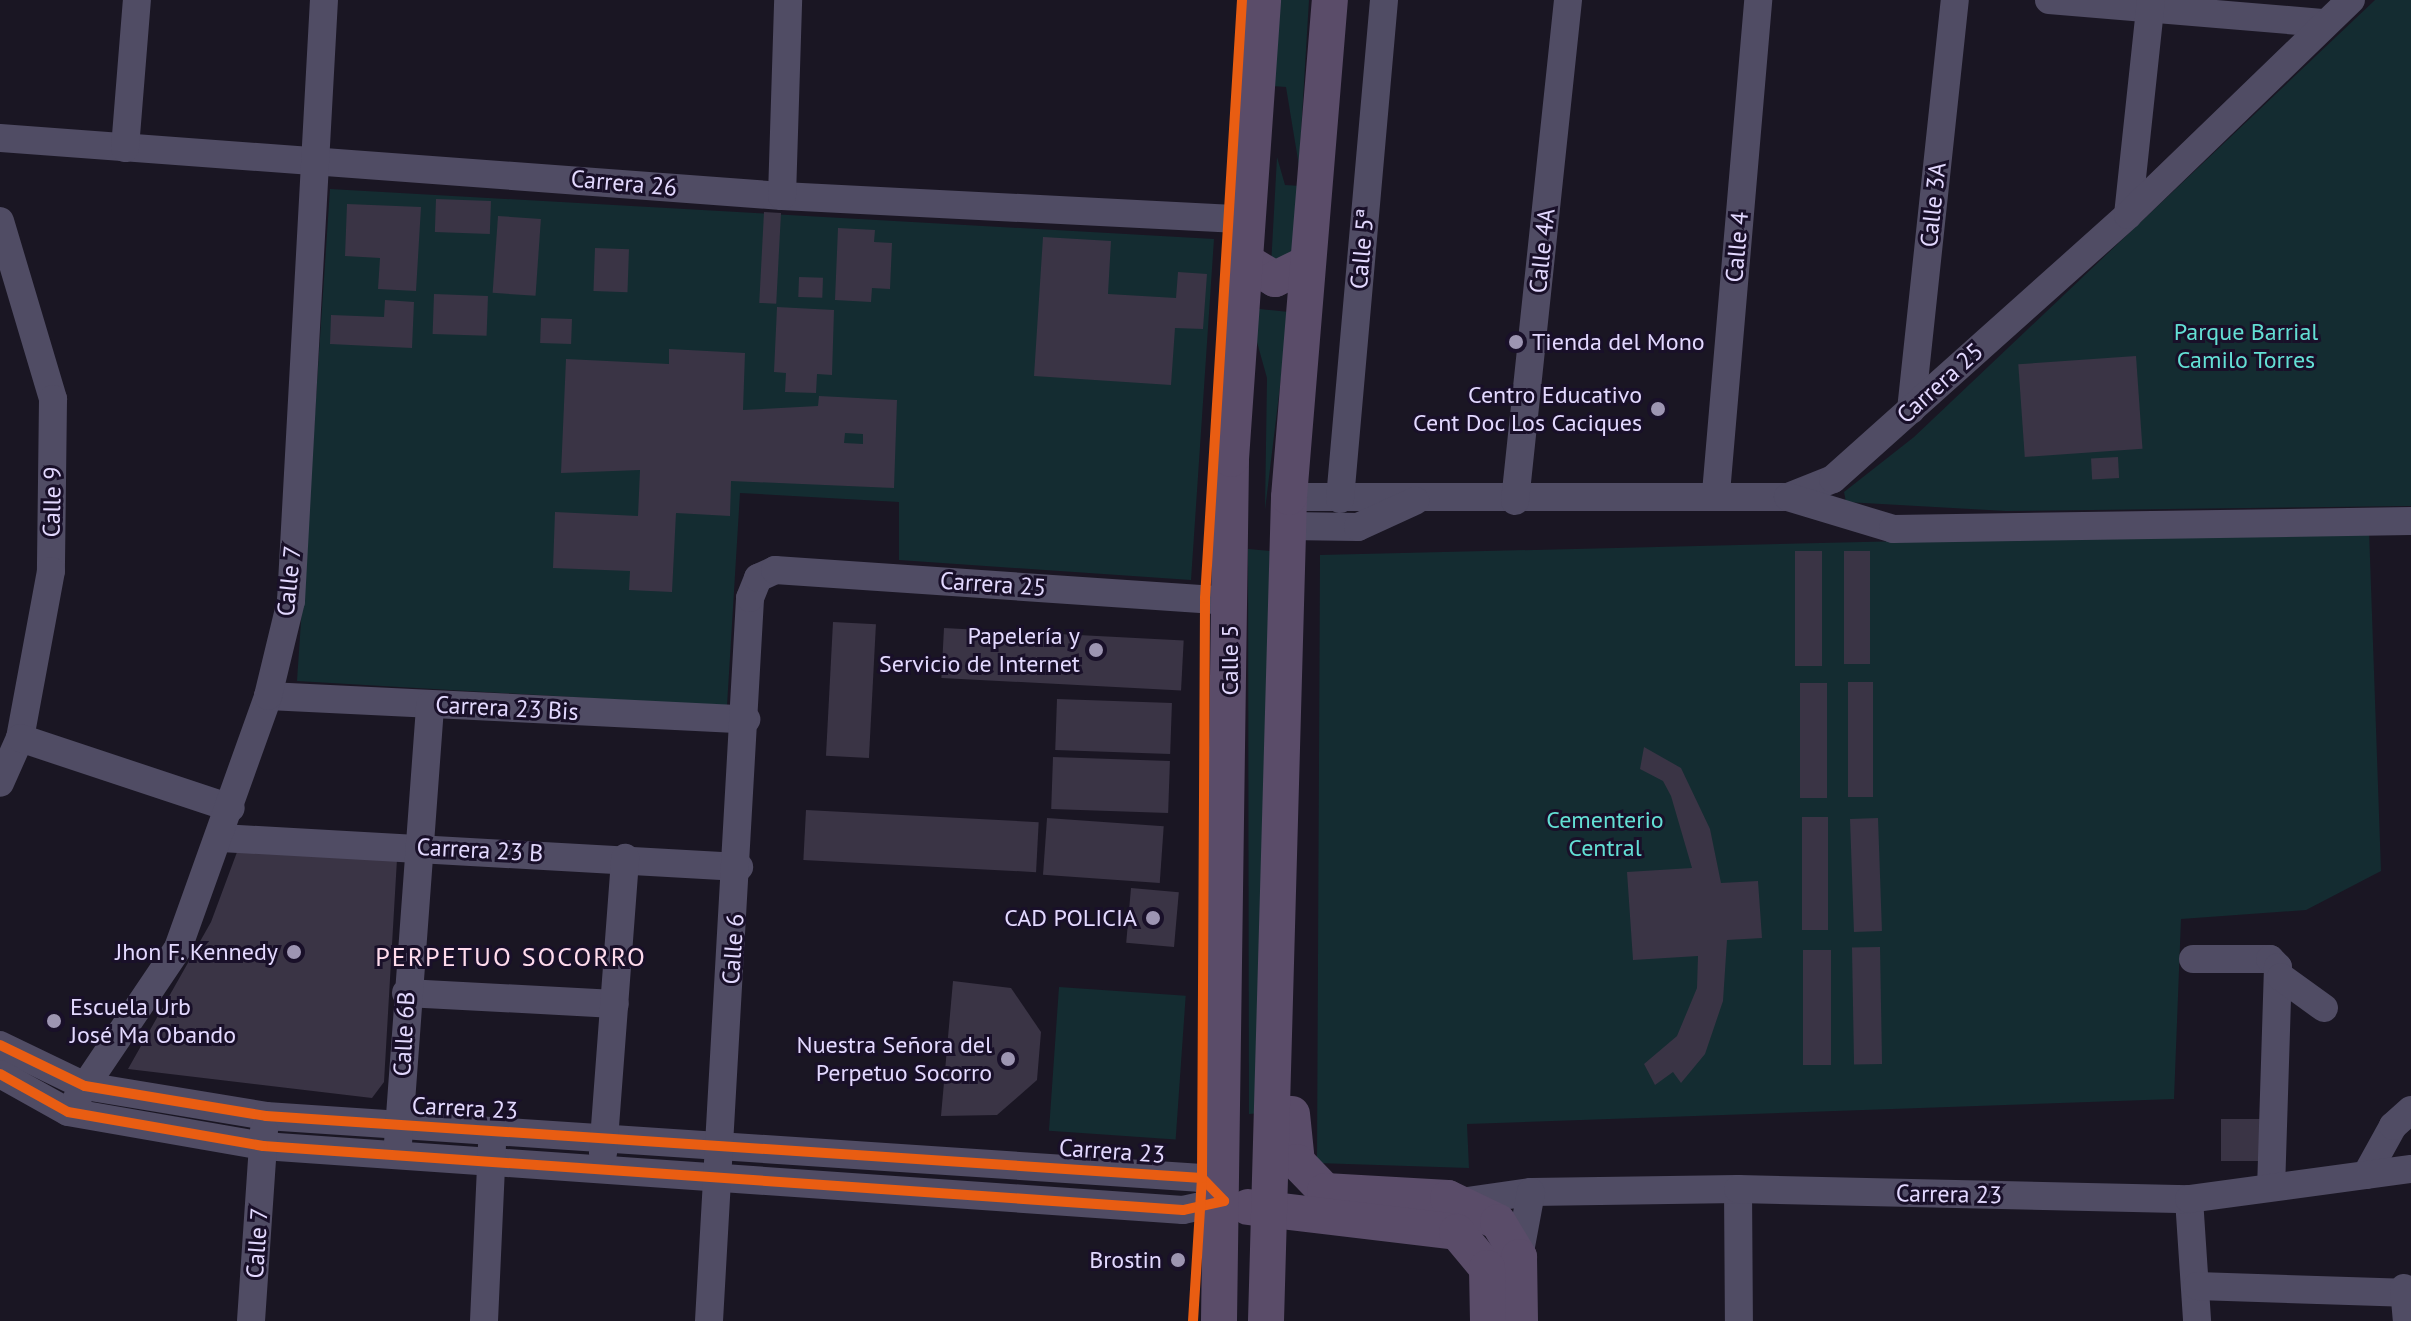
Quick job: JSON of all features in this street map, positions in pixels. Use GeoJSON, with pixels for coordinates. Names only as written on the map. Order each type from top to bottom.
{"type":"FeatureCollection","features":[{"type":"Feature","properties":{"kind":"main road","name":"Calle 5"},"geometry":{"type":"LineString","coordinates":[[1219,1321],[1224,1201],[1231,459],[1263,0]]}},
{"type":"Feature","properties":{"kind":"main road"},"geometry":{"type":"LineString","coordinates":[[1266,1321],[1272,1213],[1289,511],[1306,264],[1330,0]]}},
{"type":"Feature","properties":{"kind":"main road"},"geometry":{"type":"LineString","coordinates":[[1245,261],[1275,279],[1306,264]]}},
{"type":"Feature","properties":{"kind":"main road"},"geometry":{"type":"LineString","coordinates":[[1231,459],[1247,523],[1263,532],[1289,511]]}},
{"type":"Feature","properties":{"kind":"main road","name":"Carrera 23"},"geometry":{"type":"LineString","coordinates":[[1274,1035],[1290,1089],[1297,1162],[1311,1183],[1337,1194],[1467,1201]]}},
{"type":"Feature","properties":{"kind":"main road","name":"Carrera 23"},"geometry":{"type":"LineString","coordinates":[[1224,1201],[1272,1213],[1438,1228],[1480,1251],[1488,1321]]}},
{"type":"Feature","properties":{"kind":"main road"},"geometry":{"type":"LineString","coordinates":[[1467,1201],[1498,1222],[1519,1257],[1520,1321]]}},
{"type":"Feature","properties":{"kind":"street"},"geometry":{"type":"LineString","coordinates":[[125,148],[137,0]]}},
{"type":"Feature","properties":{"kind":"street","name":"Calle 7"},"geometry":{"type":"LineString","coordinates":[[68,1112],[178,948],[221,838],[268,696],[291,601],[324,0]]}},
{"type":"Feature","properties":{"kind":"street"},"geometry":{"type":"LineString","coordinates":[[782,196],[788,0]]}},
{"type":"Feature","properties":{"kind":"street","name":"Calle 5ª"},"geometry":{"type":"LineString","coordinates":[[1340,499],[1384,0]]}},
{"type":"Feature","properties":{"kind":"street","name":"Calle 4A"},"geometry":{"type":"LineString","coordinates":[[1515,501],[1568,0]]}},
{"type":"Feature","properties":{"kind":"street","name":"Calle 4"},"geometry":{"type":"LineString","coordinates":[[1716,493],[1758,0]]}},
{"type":"Feature","properties":{"kind":"street","name":"Calle 3A"},"geometry":{"type":"LineString","coordinates":[[1911,410],[1955,0]]}},
{"type":"Feature","properties":{"kind":"street"},"geometry":{"type":"LineString","coordinates":[[2049,0],[2150,5],[2325,23]]}},
{"type":"Feature","properties":{"kind":"street","name":"Carrera 25"},"geometry":{"type":"LineString","coordinates":[[1289,511],[1340,499],[1515,501],[1716,493],[1788,497],[1833,479],[2128,215],[2350,0]]}},
{"type":"Feature","properties":{"kind":"street"},"geometry":{"type":"LineString","coordinates":[[2128,215],[2150,5]]}},
{"type":"Feature","properties":{"kind":"street","name":"Carrera 26"},"geometry":{"type":"LineString","coordinates":[[0,138],[316,158],[782,196],[1248,220]]}},
{"type":"Feature","properties":{"kind":"street","name":"Calle 9"},"geometry":{"type":"LineString","coordinates":[[0,221],[53,399],[51,571],[20,738],[0,783]]}},
{"type":"Feature","properties":{"kind":"street"},"geometry":{"type":"LineString","coordinates":[[1788,497],[1893,529],[2411,521]]}},
{"type":"Feature","properties":{"kind":"street","name":"Carrera 25"},"geometry":{"type":"LineString","coordinates":[[1289,511],[1358,527],[1419,499]]}},
{"type":"Feature","properties":{"kind":"street","name":"Carrera 25"},"geometry":{"type":"LineString","coordinates":[[758,578],[775,570],[1230,601]]}},
{"type":"Feature","properties":{"kind":"street","name":"Calle 6"},"geometry":{"type":"LineString","coordinates":[[709,1321],[739,867],[750,598],[758,578]]}},
{"type":"Feature","properties":{"kind":"street","name":"Carrera 23 Bis"},"geometry":{"type":"LineString","coordinates":[[268,696],[746,719]]}},
{"type":"Feature","properties":{"kind":"street","name":"Calle 6B"},"geometry":{"type":"LineString","coordinates":[[398,1157],[416,847],[430,705]]}},
{"type":"Feature","properties":{"kind":"street"},"geometry":{"type":"LineString","coordinates":[[20,738],[231,808]]}},
{"type":"Feature","properties":{"kind":"street","name":"Carrera 23 B"},"geometry":{"type":"LineString","coordinates":[[221,838],[625,858],[739,867]]}},
{"type":"Feature","properties":{"kind":"street"},"geometry":{"type":"LineString","coordinates":[[601,1169],[625,858]]}},
{"type":"Feature","properties":{"kind":"street"},"geometry":{"type":"LineString","coordinates":[[2193,959],[2270,959],[2281,977],[2324,1008]]}},
{"type":"Feature","properties":{"kind":"street"},"geometry":{"type":"LineString","coordinates":[[2271,1187],[2281,977]]}},
{"type":"Feature","properties":{"kind":"street"},"geometry":{"type":"LineString","coordinates":[[406,993],[615,1004]]}},
{"type":"Feature","properties":{"kind":"street","name":"Carrera 23"},"geometry":{"type":"LineString","coordinates":[[0,1045],[85,1086],[266,1116],[720,1141],[1202,1178],[1224,1201]]}},
{"type":"Feature","properties":{"kind":"street","name":"Carrera 23"},"geometry":{"type":"LineString","coordinates":[[0,1074],[68,1112],[263,1146],[1183,1210],[1224,1201]]}},
{"type":"Feature","properties":{"kind":"street"},"geometry":{"type":"LineString","coordinates":[[2366,1175],[2393,1126],[2411,1110]]}},
{"type":"Feature","properties":{"kind":"street","name":"Calle 7"},"geometry":{"type":"LineString","coordinates":[[251,1321],[266,1116]]}},
{"type":"Feature","properties":{"kind":"street"},"geometry":{"type":"LineString","coordinates":[[484,1321],[493,1129]]}},
{"type":"Feature","properties":{"kind":"street","name":"Carrera 23"},"geometry":{"type":"LineString","coordinates":[[1467,1201],[1531,1192],[1738,1189],[2189,1199],[2411,1169]]}},
{"type":"Feature","properties":{"kind":"street"},"geometry":{"type":"LineString","coordinates":[[1738,1189],[1739,1321]]}},
{"type":"Feature","properties":{"kind":"street"},"geometry":{"type":"LineString","coordinates":[[1519,1257],[1531,1192]]}},
{"type":"Feature","properties":{"kind":"street"},"geometry":{"type":"LineString","coordinates":[[2189,1199],[2197,1321]]}},
{"type":"Feature","properties":{"kind":"street"},"geometry":{"type":"LineString","coordinates":[[2197,1286],[2408,1290],[2407,1321]]}},
{"type":"Feature","properties":{"kind":"green space"},"geometry":{"type":"Polygon","coordinates":[[[1280,0],[1309,0],[1299,166],[1286,87],[1272,86],[1280,0]]]}},
{"type":"Feature","properties":{"kind":"green space","name":"Parque Barrial Camilo Torres"},"geometry":{"type":"Polygon","coordinates":[[[2375,0],[2411,0],[2411,506],[2006,511],[1846,502],[1844,492],[1914,437],[2375,0]]]}},
{"type":"Feature","properties":{"kind":"green space"},"geometry":{"type":"Polygon","coordinates":[[[1277,157],[1285,185],[1301,186],[1291,267],[1271,266],[1277,157]]]}},
{"type":"Feature","properties":{"kind":"green space"},"geometry":{"type":"Polygon","coordinates":[[[330,189],[1214,239],[1191,580],[899,560],[899,502],[740,493],[727,706],[297,681],[330,189]]]}},
{"type":"Feature","properties":{"kind":"green space"},"geometry":{"type":"Polygon","coordinates":[[[1259,309],[1289,312],[1265,510],[1267,378],[1255,335],[1259,309]]]}},
{"type":"Feature","properties":{"kind":"green space","name":"Cementerio Central"},"geometry":{"type":"Polygon","coordinates":[[[2369,530],[2381,871],[2306,910],[2181,919],[2174,1099],[1467,1124],[1469,1168],[1317,1163],[1320,555],[2369,530]]]}},
{"type":"Feature","properties":{"kind":"green space"},"geometry":{"type":"Polygon","coordinates":[[[1248,549],[1270,551],[1260,1113],[1249,1114],[1248,549]]]}},
{"type":"Feature","properties":{"kind":"green space"},"geometry":{"type":"Polygon","coordinates":[[[1059,987],[1186,996],[1176,1140],[1049,1131],[1059,987]]]}},
{"type":"Feature","properties":{"kind":"building"},"geometry":{"type":"Polygon","coordinates":[[[436,199],[491,201],[490,234],[435,232],[436,199]]]}},
{"type":"Feature","properties":{"kind":"building"},"geometry":{"type":"Polygon","coordinates":[[[347,204],[421,207],[416,291],[378,289],[380,258],[345,256],[347,204]]]}},
{"type":"Feature","properties":{"kind":"building"},"geometry":{"type":"Polygon","coordinates":[[[764,212],[781,213],[776,304],[759,303],[764,212]]]}},
{"type":"Feature","properties":{"kind":"building"},"geometry":{"type":"Polygon","coordinates":[[[498,216],[541,219],[536,296],[493,293],[498,216]]]}},
{"type":"Feature","properties":{"kind":"building"},"geometry":{"type":"Polygon","coordinates":[[[838,228],[875,230],[874,242],[892,243],[890,289],[872,288],[871,302],[835,300],[838,228]]]}},
{"type":"Feature","properties":{"kind":"building"},"geometry":{"type":"Polygon","coordinates":[[[1043,237],[1111,241],[1108,294],[1176,298],[1178,272],[1207,274],[1203,329],[1175,328],[1171,385],[1034,376],[1043,237]]]}},
{"type":"Feature","properties":{"kind":"building"},"geometry":{"type":"Polygon","coordinates":[[[595,248],[629,249],[627,292],[593,291],[595,248]]]}},
{"type":"Feature","properties":{"kind":"building"},"geometry":{"type":"Polygon","coordinates":[[[799,277],[823,278],[822,298],[798,297],[799,277]]]}},
{"type":"Feature","properties":{"kind":"building"},"geometry":{"type":"Polygon","coordinates":[[[434,294],[488,296],[487,336],[433,334],[434,294]]]}},
{"type":"Feature","properties":{"kind":"building"},"geometry":{"type":"Polygon","coordinates":[[[385,300],[414,302],[412,348],[330,344],[331,315],[384,317],[385,300]]]}},
{"type":"Feature","properties":{"kind":"building"},"geometry":{"type":"Polygon","coordinates":[[[777,307],[834,310],[832,375],[817,374],[816,393],[785,392],[786,373],[774,372],[777,307]]]}},
{"type":"Feature","properties":{"kind":"building"},"geometry":{"type":"Polygon","coordinates":[[[541,318],[572,319],[571,344],[540,343],[541,318]]]}},
{"type":"Feature","properties":{"kind":"building"},"geometry":{"type":"Polygon","coordinates":[[[669,349],[745,353],[743,410],[818,406],[819,396],[897,400],[894,488],[731,481],[730,516],[676,513],[672,592],[629,590],[630,571],[553,568],[555,512],[638,516],[640,470],[561,473],[566,359],[669,364],[669,349]],[[845,433],[844,443],[863,444],[863,434],[845,433]]]}},
{"type":"Feature","properties":{"kind":"building"},"geometry":{"type":"Polygon","coordinates":[[[2136,356],[2142,449],[2025,457],[2018,364],[2136,356]]]}},
{"type":"Feature","properties":{"kind":"building"},"geometry":{"type":"Polygon","coordinates":[[[2118,457],[2119,478],[2092,479],[2091,458],[2118,457]]]}},
{"type":"Feature","properties":{"kind":"building"},"geometry":{"type":"Polygon","coordinates":[[[1795,551],[1822,551],[1822,666],[1795,666],[1795,551]]]}},
{"type":"Feature","properties":{"kind":"building"},"geometry":{"type":"Polygon","coordinates":[[[1844,551],[1870,551],[1870,664],[1844,664],[1844,551]]]}},
{"type":"Feature","properties":{"kind":"building"},"geometry":{"type":"Polygon","coordinates":[[[833,622],[876,624],[869,758],[826,756],[833,622]]]}},
{"type":"Feature","properties":{"kind":"building"},"geometry":{"type":"Polygon","coordinates":[[[944,628],[1184,641],[1181,690],[941,678],[944,628]]]}},
{"type":"Feature","properties":{"kind":"building"},"geometry":{"type":"Polygon","coordinates":[[[1848,682],[1873,682],[1873,797],[1848,797],[1848,682]]]}},
{"type":"Feature","properties":{"kind":"building"},"geometry":{"type":"Polygon","coordinates":[[[1800,683],[1827,683],[1827,798],[1800,798],[1800,683]]]}},
{"type":"Feature","properties":{"kind":"building"},"geometry":{"type":"Polygon","coordinates":[[[1057,699],[1172,703],[1170,754],[1055,750],[1057,699]]]}},
{"type":"Feature","properties":{"kind":"building"},"geometry":{"type":"Polygon","coordinates":[[[1644,747],[1681,768],[1710,829],[1721,883],[1758,881],[1762,938],[1727,940],[1723,1001],[1705,1054],[1681,1083],[1673,1072],[1655,1085],[1644,1064],[1677,1036],[1697,988],[1698,956],[1633,960],[1627,872],[1692,868],[1671,796],[1663,781],[1640,769],[1644,747]]]}},
{"type":"Feature","properties":{"kind":"building"},"geometry":{"type":"Polygon","coordinates":[[[1053,757],[1170,761],[1168,813],[1051,809],[1053,757]]]}},
{"type":"Feature","properties":{"kind":"building"},"geometry":{"type":"Polygon","coordinates":[[[806,810],[1039,822],[1036,872],[803,860],[806,810]]]}},
{"type":"Feature","properties":{"kind":"building"},"geometry":{"type":"Polygon","coordinates":[[[1802,817],[1828,817],[1828,930],[1802,930],[1802,817]]]}},
{"type":"Feature","properties":{"kind":"building"},"geometry":{"type":"Polygon","coordinates":[[[1047,818],[1164,826],[1160,883],[1043,875],[1047,818]]]}},
{"type":"Feature","properties":{"kind":"building"},"geometry":{"type":"Polygon","coordinates":[[[1878,818],[1882,931],[1854,932],[1850,819],[1878,818]]]}},
{"type":"Feature","properties":{"kind":"building","name":"Jhon F. Kennedy"},"geometry":{"type":"Polygon","coordinates":[[[240,844],[397,859],[384,1082],[372,1098],[128,1069],[211,922],[240,844]]]}},
{"type":"Feature","properties":{"kind":"building","name":"CAD POLICIA"},"geometry":{"type":"Polygon","coordinates":[[[1131,888],[1179,892],[1174,947],[1126,943],[1131,888]]]}},
{"type":"Feature","properties":{"kind":"building"},"geometry":{"type":"Polygon","coordinates":[[[1852,947],[1880,947],[1882,1064],[1854,1064],[1852,947]]]}},
{"type":"Feature","properties":{"kind":"building"},"geometry":{"type":"Polygon","coordinates":[[[1803,950],[1831,950],[1831,1065],[1803,1065],[1803,950]]]}},
{"type":"Feature","properties":{"kind":"building"},"geometry":{"type":"Polygon","coordinates":[[[953,981],[1011,988],[1041,1032],[1037,1080],[997,1115],[941,1116],[953,981]]]}},
{"type":"Feature","properties":{"kind":"building"},"geometry":{"type":"Polygon","coordinates":[[[2221,1119],[2268,1119],[2268,1161],[2221,1161],[2221,1119]]]}},
{"type":"Feature","properties":{"kind":"cycle path"},"geometry":{"type":"LineString","coordinates":[[1193,1321],[1202,1178],[1205,598],[1242,0]]}},
{"type":"Feature","properties":{"kind":"cycle path"},"geometry":{"type":"LineString","coordinates":[[0,1045],[85,1086],[266,1116],[1202,1178],[1224,1201],[1183,1210],[263,1146],[68,1112],[0,1074]]}},
{"type":"Feature","properties":{"kind":"place","name":"Tienda del Mono"},"geometry":{"type":"Point","coordinates":[1516,342]}},
{"type":"Feature","properties":{"kind":"place","name":"Centro Educativo Cent Doc Los Caciques"},"geometry":{"type":"Point","coordinates":[1658,409]}},
{"type":"Feature","properties":{"kind":"place","name":"Papelería y Servicio de Internet"},"geometry":{"type":"Point","coordinates":[1096,650]}},
{"type":"Feature","properties":{"kind":"place","name":"CAD POLICIA"},"geometry":{"type":"Point","coordinates":[1153,918]}},
{"type":"Feature","properties":{"kind":"place","name":"Jhon F. Kennedy"},"geometry":{"type":"Point","coordinates":[294,952]}},
{"type":"Feature","properties":{"kind":"place","name":"Escuela Urb José Ma Obando"},"geometry":{"type":"Point","coordinates":[54,1021]}},
{"type":"Feature","properties":{"kind":"place","name":"Nuestra Señora del Perpetuo Socorro"},"geometry":{"type":"Point","coordinates":[1008,1059]}},
{"type":"Feature","properties":{"kind":"place","name":"Brostin"},"geometry":{"type":"Point","coordinates":[1178,1260]}},
{"type":"Feature","properties":{"kind":"district","name":"PERPETUO SOCORRO"},"geometry":{"type":"Point","coordinates":[511,957]}}]}
